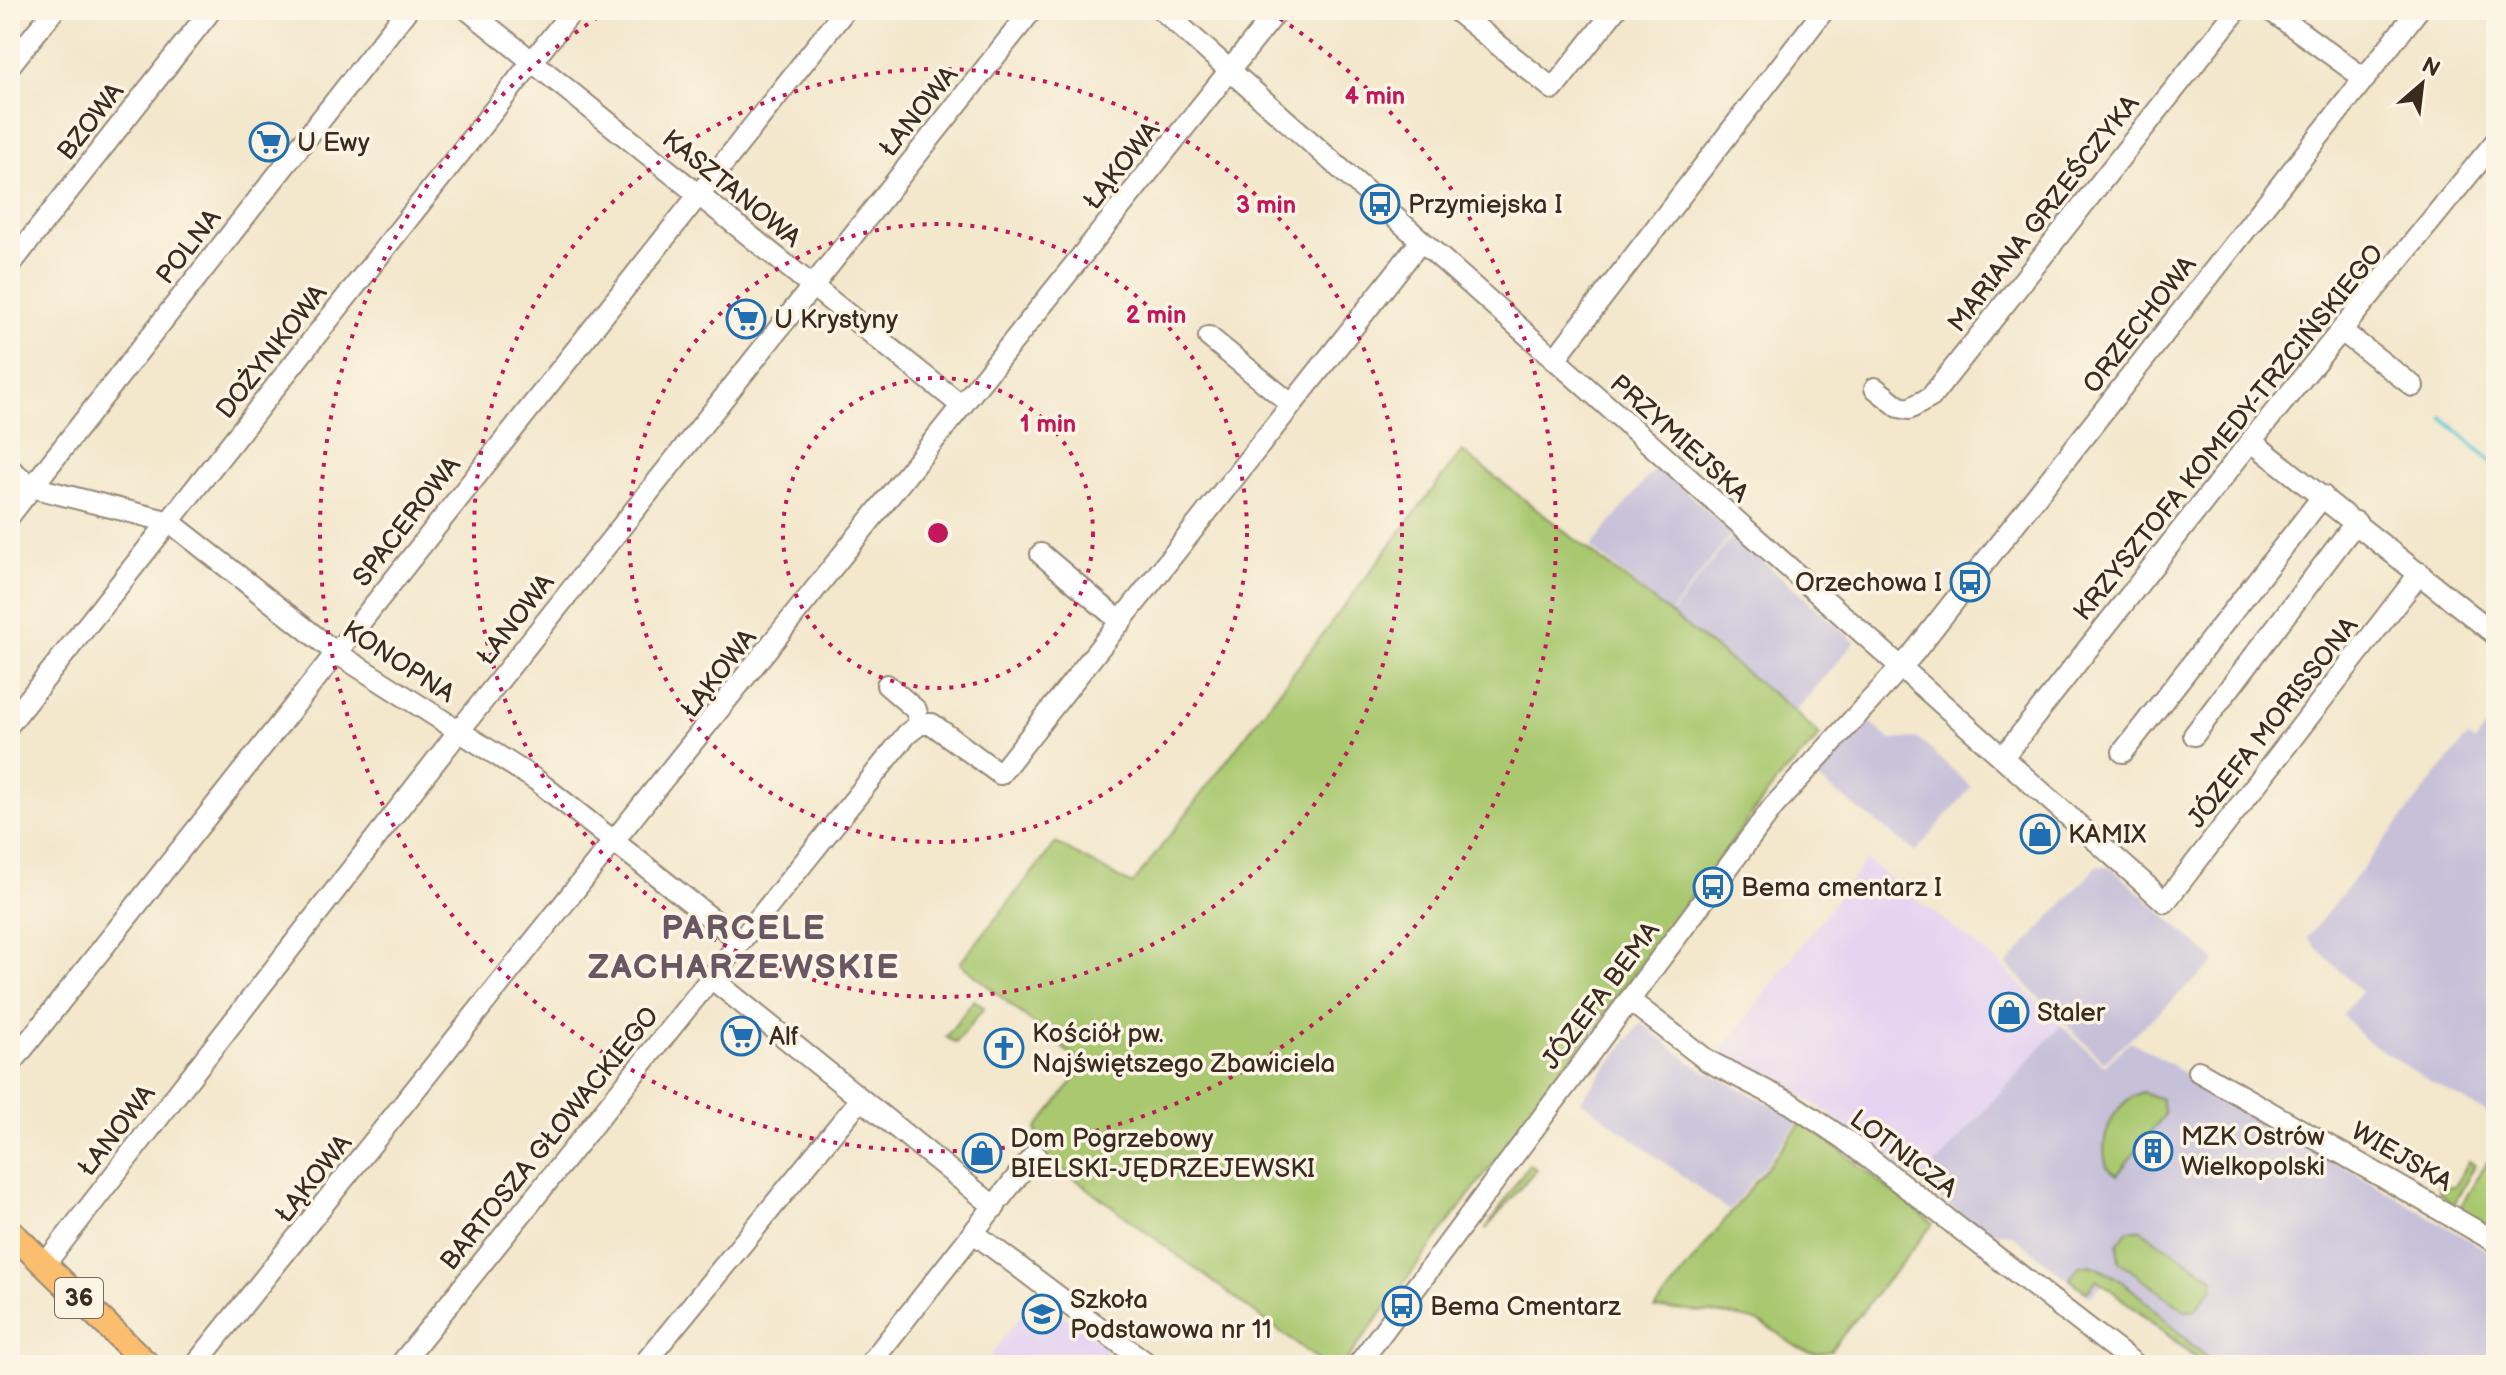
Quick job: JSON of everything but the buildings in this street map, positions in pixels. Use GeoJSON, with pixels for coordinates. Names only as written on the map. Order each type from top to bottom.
{"type":"FeatureCollection","features":[{"type":"Feature","properties":{"kind":"main road","name":"36"},"geometry":{"type":"LineString","coordinates":[[10,1231],[148,1365]]}},
{"type":"Feature","properties":{"kind":"street"},"geometry":{"type":"LineString","coordinates":[[10,65],[54,10]]}},
{"type":"Feature","properties":{"kind":"street","name":"BZOWA"},"geometry":{"type":"LineString","coordinates":[[10,265],[211,10]]}},
{"type":"Feature","properties":{"kind":"street","name":"KASZTANOWA"},"geometry":{"type":"LineString","coordinates":[[468,10],[962,406]]}},
{"type":"Feature","properties":{"kind":"street","name":"DOŻYNKOWA"},"geometry":{"type":"LineString","coordinates":[[10,723],[573,10]]}},
{"type":"Feature","properties":{"kind":"street","name":"SPACEROWA"},"geometry":{"type":"LineString","coordinates":[[10,1065],[845,10]]}},
{"type":"Feature","properties":{"kind":"street","name":"ŁANOWA"},"geometry":{"type":"LineString","coordinates":[[45,1264],[459,731],[1032,10]]}},
{"type":"Feature","properties":{"kind":"street","name":"PRZYMIEJSKA"},"geometry":{"type":"LineString","coordinates":[[1162,10],[2165,902]]}},
{"type":"Feature","properties":{"kind":"street","name":"ŁĄKOWA"},"geometry":{"type":"LineString","coordinates":[[195,1365],[1278,10]]}},
{"type":"Feature","properties":{"kind":"street"},"geometry":{"type":"LineString","coordinates":[[1455,10],[1553,89],[1615,10]]}},
{"type":"Feature","properties":{"kind":"street"},"geometry":{"type":"LineString","coordinates":[[1554,360],[1824,10]]}},
{"type":"Feature","properties":{"kind":"street","name":"MARIANA GRZEŚCZYKA"},"geometry":{"type":"LineString","coordinates":[[1875,388],[1899,407],[1909,409],[1931,397],[2237,10]]}},
{"type":"Feature","properties":{"kind":"street"},"geometry":{"type":"LineString","coordinates":[[2270,10],[2365,79]]}},
{"type":"Feature","properties":{"kind":"street","name":"ORZECHOWA"},"geometry":{"type":"LineString","coordinates":[[1900,669],[2418,10]]}},
{"type":"Feature","properties":{"kind":"street","name":"POLNA"},"geometry":{"type":"LineString","coordinates":[[10,515],[400,12]]}},
{"type":"Feature","properties":{"kind":"street","name":"KRZYSZTOFA KOMEDY-TRZCIŃSKIEGO"},"geometry":{"type":"LineString","coordinates":[[2003,757],[2251,441],[2496,141]]}},
{"type":"Feature","properties":{"kind":"street"},"geometry":{"type":"LineString","coordinates":[[887,685],[916,710],[920,724],[932,724],[1000,774],[1421,241]]}},
{"type":"Feature","properties":{"kind":"street"},"geometry":{"type":"LineString","coordinates":[[2343,332],[2413,386]]}},
{"type":"Feature","properties":{"kind":"street"},"geometry":{"type":"LineString","coordinates":[[1209,337],[1291,404]]}},
{"type":"Feature","properties":{"kind":"street"},"geometry":{"type":"LineString","coordinates":[[2251,441],[2496,635]]}},
{"type":"Feature","properties":{"kind":"street","name":"KONOPNA"},"geometry":{"type":"LineString","coordinates":[[10,469],[32,487],[170,522],[335,652],[536,780],[740,941]]}},
{"type":"Feature","properties":{"kind":"street"},"geometry":{"type":"LineString","coordinates":[[2123,752],[2323,496]]}},
{"type":"Feature","properties":{"kind":"street"},"geometry":{"type":"LineString","coordinates":[[2194,735],[2356,522]]}},
{"type":"Feature","properties":{"kind":"street"},"geometry":{"type":"LineString","coordinates":[[1041,554],[1121,622]]}},
{"type":"Feature","properties":{"kind":"street","name":"JÓZEFA MORISSONA"},"geometry":{"type":"LineString","coordinates":[[2165,902],[2420,573]]}},
{"type":"Feature","properties":{"kind":"street","name":"JÓZEFA BEMA"},"geometry":{"type":"LineString","coordinates":[[1358,1365],[1791,785],[1900,669]]}},
{"type":"Feature","properties":{"kind":"street","name":"BARTOSZA GŁOWACKIEGO"},"geometry":{"type":"LineString","coordinates":[[400,1365],[907,734],[920,724]]}},
{"type":"Feature","properties":{"kind":"street"},"geometry":{"type":"LineString","coordinates":[[711,978],[859,1101],[995,1207]]}},
{"type":"Feature","properties":{"kind":"street","name":"LOTNICZA"},"geometry":{"type":"LineString","coordinates":[[1629,1000],[1708,1061],[1790,1103],[1844,1139],[2136,1365]]}},
{"type":"Feature","properties":{"kind":"street","name":"WIEJSKA"},"geometry":{"type":"LineString","coordinates":[[2198,1071],[2496,1242]]}},
{"type":"Feature","properties":{"kind":"street"},"geometry":{"type":"LineString","coordinates":[[643,1365],[859,1101]]}},
{"type":"Feature","properties":{"kind":"street"},"geometry":{"type":"LineString","coordinates":[[869,1365],[1035,1154]]}},
{"type":"Feature","properties":{"kind":"street"},"geometry":{"type":"LineString","coordinates":[[974,1233],[1149,1365]]}},
{"type":"Feature","properties":{"kind":"shaded area"},"geometry":{"type":"Polygon","coordinates":[[[1657,466],[1732,533],[1670,613],[1591,547],[1657,466]]]}},
{"type":"Feature","properties":{"kind":"shaded area"},"geometry":{"type":"Polygon","coordinates":[[[1733,535],[1855,642],[1795,712],[1671,614],[1733,535]]]}},
{"type":"Feature","properties":{"kind":"shaded area"},"geometry":{"type":"Polygon","coordinates":[[[2496,714],[2496,1118],[2428,1080],[2363,1038],[2342,1014],[2361,992],[2307,938],[2467,737],[2475,742],[2496,714]]]}},
{"type":"Feature","properties":{"kind":"shaded area"},"geometry":{"type":"Polygon","coordinates":[[[1864,718],[1891,740],[1918,738],[1971,787],[1916,852],[1813,775],[1864,718]]]}},
{"type":"Feature","properties":{"kind":"shaded area"},"geometry":{"type":"Polygon","coordinates":[[[1866,860],[1998,962],[2061,1025],[1919,1183],[1813,1102],[1718,1055],[1866,860]]]}},
{"type":"Feature","properties":{"kind":"shaded area"},"geometry":{"type":"Polygon","coordinates":[[[2097,866],[2112,868],[2216,961],[2104,1062],[2007,965],[2097,866]]]}},
{"type":"Feature","properties":{"kind":"shaded area"},"geometry":{"type":"Polygon","coordinates":[[[1641,1023],[1697,1067],[1801,1119],[1729,1211],[1581,1100],[1641,1023]]]}},
{"type":"Feature","properties":{"kind":"shaded area"},"geometry":{"type":"Polygon","coordinates":[[[2061,1025],[2104,1066],[2131,1041],[2496,1256],[2496,1365],[2200,1365],[2102,1283],[2090,1297],[2011,1234],[1983,1232],[1919,1183],[2061,1025]]]}},
{"type":"Feature","properties":{"kind":"shaded area","name":"Szkoła Podstawowa nr 11"},"geometry":{"type":"Polygon","coordinates":[[[1036,1296],[1106,1347],[1104,1350],[1109,1354],[1112,1351],[1130,1365],[983,1365],[1036,1296]]]}},
{"type":"Feature","properties":{"kind":"green space"},"geometry":{"type":"Polygon","coordinates":[[[1462,451],[1792,709],[1820,736],[1777,781],[1343,1365],[1325,1365],[1031,1146],[1039,1141],[1036,1129],[1085,1066],[960,963],[1056,843],[1132,885],[1462,451]]]}},
{"type":"Feature","properties":{"kind":"green space"},"geometry":{"type":"Polygon","coordinates":[[[974,1000],[984,1008],[956,1043],[946,1037],[974,1000]]]}},
{"type":"Feature","properties":{"kind":"green space"},"geometry":{"type":"Polygon","coordinates":[[[2142,1092],[2161,1099],[2165,1114],[2117,1175],[2107,1167],[2106,1134],[2123,1104],[2142,1092]]]}},
{"type":"Feature","properties":{"kind":"green space"},"geometry":{"type":"Polygon","coordinates":[[[1803,1121],[1933,1224],[1830,1351],[1802,1350],[1763,1324],[1742,1318],[1655,1309],[1803,1121]]]}},
{"type":"Feature","properties":{"kind":"green space"},"geometry":{"type":"Polygon","coordinates":[[[2469,1161],[2475,1165],[2453,1206],[2439,1192],[2439,1185],[2455,1186],[2469,1161]]]}},
{"type":"Feature","properties":{"kind":"green space"},"geometry":{"type":"Polygon","coordinates":[[[2487,1162],[2496,1167],[2496,1230],[2459,1209],[2487,1162]]]}},
{"type":"Feature","properties":{"kind":"green space"},"geometry":{"type":"Polygon","coordinates":[[[1529,1164],[1536,1169],[1486,1229],[1529,1164]]]}},
{"type":"Feature","properties":{"kind":"green space"},"geometry":{"type":"Polygon","coordinates":[[[2128,1230],[2141,1230],[2213,1278],[2213,1288],[2195,1310],[2184,1310],[2119,1261],[2117,1245],[2128,1230]]]}},
{"type":"Feature","properties":{"kind":"green space"},"geometry":{"type":"Polygon","coordinates":[[[2079,1266],[2102,1270],[2134,1291],[2208,1359],[2205,1364],[2097,1279],[2086,1292],[2070,1279],[2079,1266]]]}},
{"type":"Feature","properties":{"kind":"waterway"},"geometry":{"type":"LineString","coordinates":[[2443,418],[2496,466]]}},
{"type":"Feature","properties":{"kind":"place","name":"U Ewy"},"geometry":{"type":"Point","coordinates":[269,142]}},
{"type":"Feature","properties":{"kind":"place","name":"Przymiejska I"},"geometry":{"type":"Point","coordinates":[1380,204]}},
{"type":"Feature","properties":{"kind":"place","name":"U Krystyny"},"geometry":{"type":"Point","coordinates":[746,319]}},
{"type":"Feature","properties":{"kind":"place","name":"Orzechowa I"},"geometry":{"type":"Point","coordinates":[1970,582]}},
{"type":"Feature","properties":{"kind":"place","name":"KAMIX"},"geometry":{"type":"Point","coordinates":[2040,834]}},
{"type":"Feature","properties":{"kind":"place","name":"Bema cmentarz I"},"geometry":{"type":"Point","coordinates":[1713,887]}},
{"type":"Feature","properties":{"kind":"place","name":"Staler"},"geometry":{"type":"Point","coordinates":[2009,1012]}},
{"type":"Feature","properties":{"kind":"place","name":"Alf"},"geometry":{"type":"Point","coordinates":[741,1036]}},
{"type":"Feature","properties":{"kind":"place","name":"Kościół pw. Najświętszego Zbawiciela"},"geometry":{"type":"Point","coordinates":[1004,1048]}},
{"type":"Feature","properties":{"kind":"place","name":"MZK Ostrów Wielkopolski"},"geometry":{"type":"Point","coordinates":[2153,1151]}},
{"type":"Feature","properties":{"kind":"place","name":"Dom Pogrzebowy BIELSKI-JĘDRZEJEWSKI"},"geometry":{"type":"Point","coordinates":[982,1153]}},
{"type":"Feature","properties":{"kind":"place","name":"Bema Cmentarz"},"geometry":{"type":"Point","coordinates":[1402,1306]}},
{"type":"Feature","properties":{"kind":"place","name":"Szkoła Podstawowa nr 11"},"geometry":{"type":"Point","coordinates":[1042,1314]}},
{"type":"Feature","properties":{"kind":"district","name":"PARCELE ZACHARZEWSKIE"},"geometry":{"type":"Point","coordinates":[744,946]}}]}
